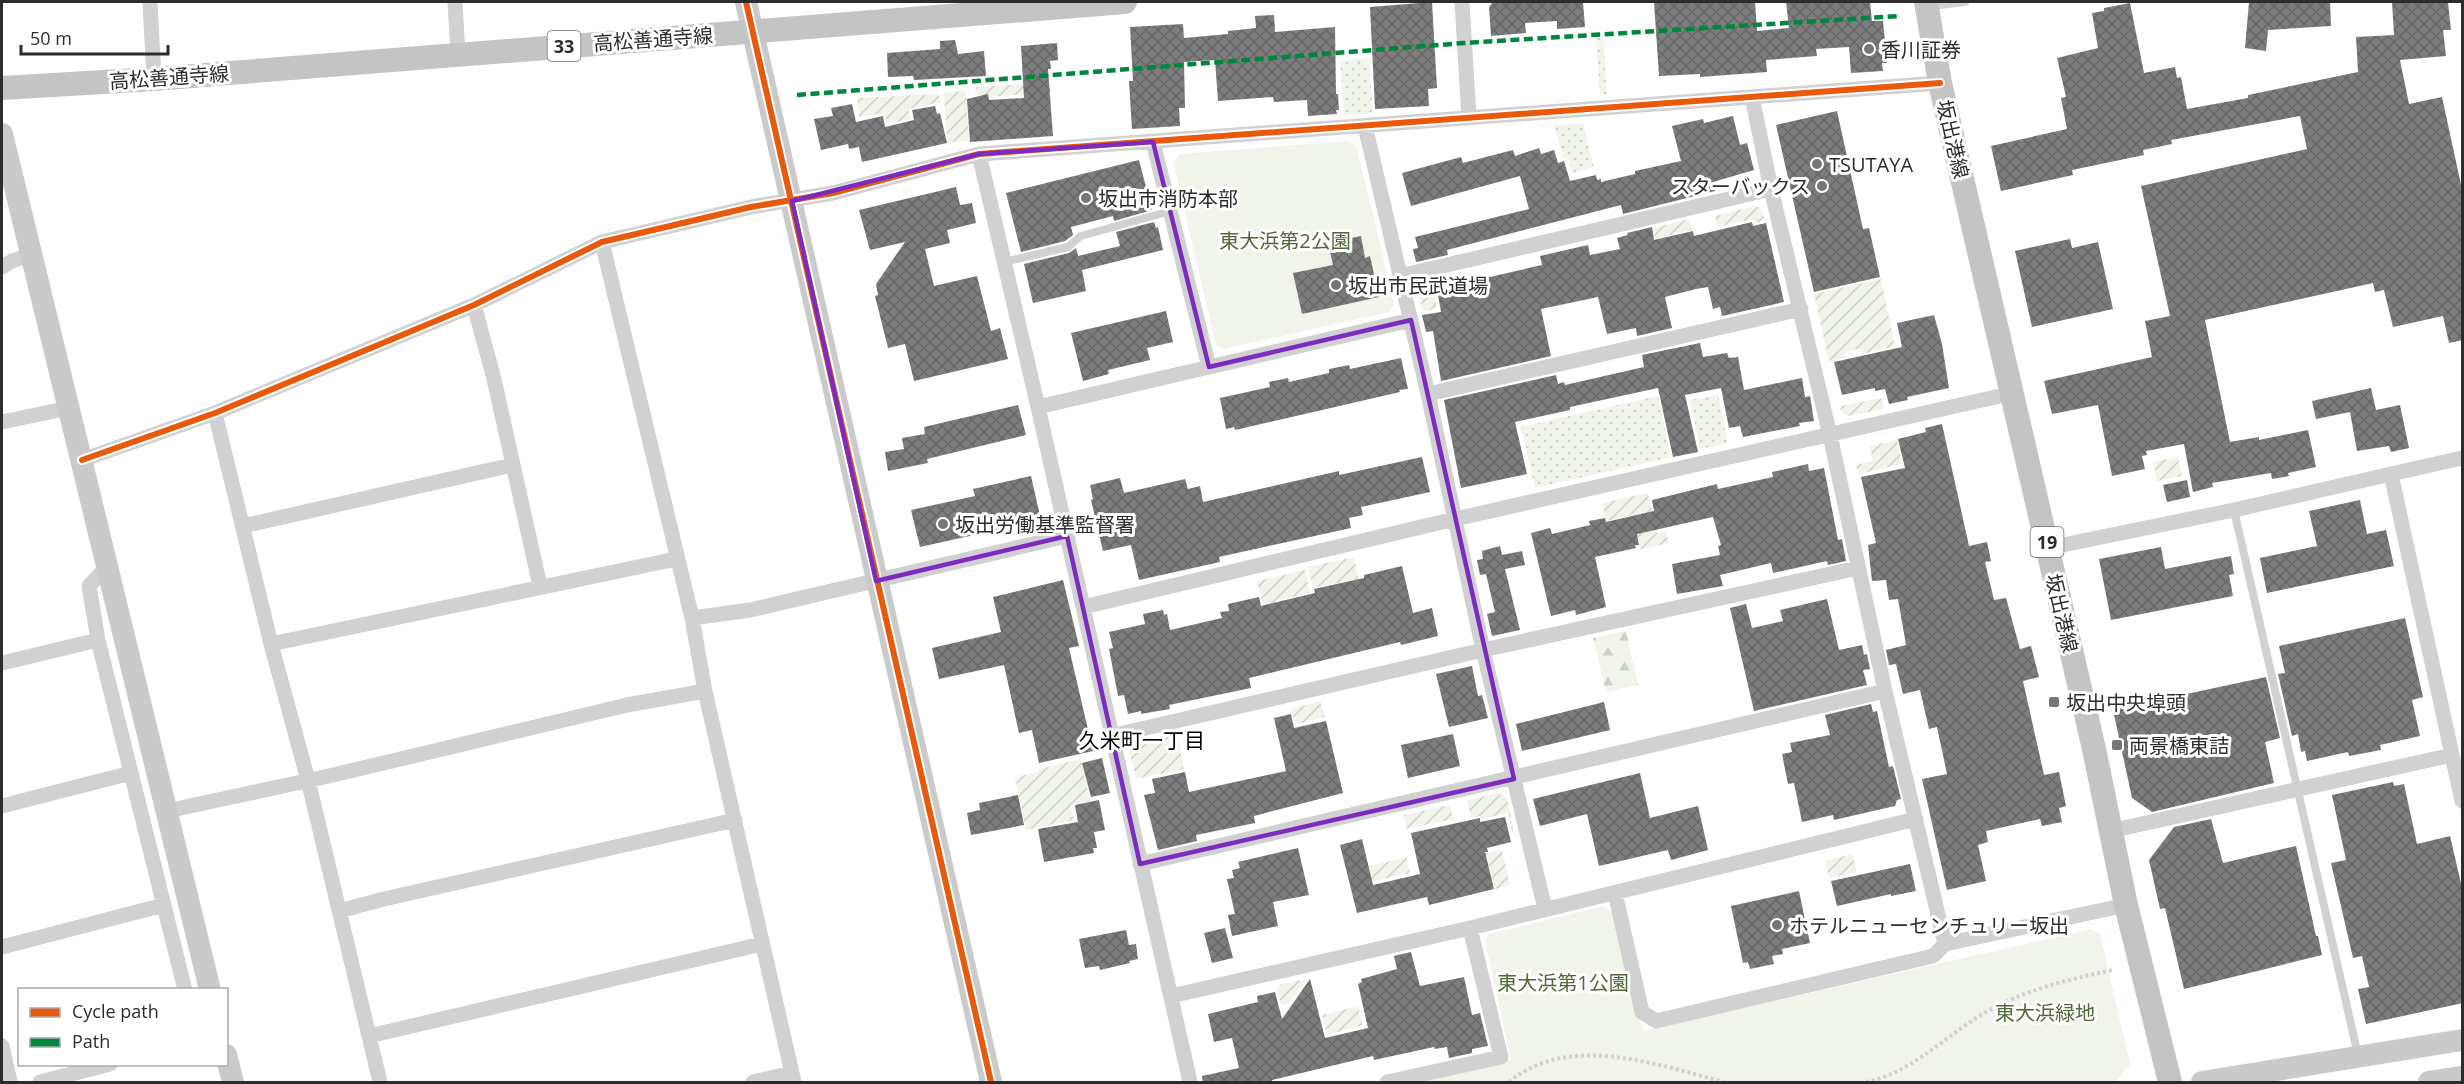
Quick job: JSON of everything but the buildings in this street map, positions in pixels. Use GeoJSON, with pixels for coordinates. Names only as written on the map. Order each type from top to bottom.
{"type":"FeatureCollection","features":[{"type":"Feature","properties":{"kind":"main road","name":"高松善通寺線"},"geometry":{"type":"LineString","coordinates":[[2,88],[154,79],[752,32],[1077,3],[1125,2]]}},
{"type":"Feature","properties":{"kind":"main road","name":"坂出港線"},"geometry":{"type":"LineString","coordinates":[[1926,4],[1940,83],[2094,749],[2127,905],[2170,1083]]}},
{"type":"Feature","properties":{"kind":"street"},"geometry":{"type":"LineString","coordinates":[[150,2],[154,79]]}},
{"type":"Feature","properties":{"kind":"street"},"geometry":{"type":"LineString","coordinates":[[455,2],[458,54]]}},
{"type":"Feature","properties":{"kind":"street"},"geometry":{"type":"LineString","coordinates":[[746,2],[991,1083]]}},
{"type":"Feature","properties":{"kind":"street"},"geometry":{"type":"LineString","coordinates":[[1462,2],[1469,118]]}},
{"type":"Feature","properties":{"kind":"street"},"geometry":{"type":"LineString","coordinates":[[82,460],[215,413],[474,305],[602,242],[751,207],[833,193],[979,154],[1940,83]]}},
{"type":"Feature","properties":{"kind":"street"},"geometry":{"type":"LineString","coordinates":[[1752,98],[1771,189],[1830,435],[1885,691],[1945,944]]}},
{"type":"Feature","properties":{"kind":"street"},"geometry":{"type":"LineString","coordinates":[[1365,126],[1545,909]]}},
{"type":"Feature","properties":{"kind":"street"},"geometry":{"type":"LineString","coordinates":[[2,134],[210,988]]}},
{"type":"Feature","properties":{"kind":"street"},"geometry":{"type":"LineString","coordinates":[[1153,142],[1209,367]]}},
{"type":"Feature","properties":{"kind":"street"},"geometry":{"type":"LineString","coordinates":[[979,154],[1190,1083]]}},
{"type":"Feature","properties":{"kind":"street"},"geometry":{"type":"LineString","coordinates":[[1400,276],[1771,189]]}},
{"type":"Feature","properties":{"kind":"street"},"geometry":{"type":"LineString","coordinates":[[602,242],[676,559],[692,618],[705,691],[793,1078],[753,1083]]}},
{"type":"Feature","properties":{"kind":"street"},"geometry":{"type":"LineString","coordinates":[[2,267],[32,254]]}},
{"type":"Feature","properties":{"kind":"street"},"geometry":{"type":"LineString","coordinates":[[474,305],[494,379],[540,586]]}},
{"type":"Feature","properties":{"kind":"street"},"geometry":{"type":"LineString","coordinates":[[1428,394],[1801,309]]}},
{"type":"Feature","properties":{"kind":"street"},"geometry":{"type":"LineString","coordinates":[[1038,407],[1411,320]]}},
{"type":"Feature","properties":{"kind":"street"},"geometry":{"type":"LineString","coordinates":[[1083,607],[1455,519],[2013,393]]}},
{"type":"Feature","properties":{"kind":"street"},"geometry":{"type":"LineString","coordinates":[[2,422],[69,408]]}},
{"type":"Feature","properties":{"kind":"street"},"geometry":{"type":"LineString","coordinates":[[215,413],[271,644],[308,780],[380,1083]]}},
{"type":"Feature","properties":{"kind":"street"},"geometry":{"type":"LineString","coordinates":[[2048,548],[2234,510],[2463,458]]}},
{"type":"Feature","properties":{"kind":"street"},"geometry":{"type":"LineString","coordinates":[[243,526],[512,465]]}},
{"type":"Feature","properties":{"kind":"street"},"geometry":{"type":"LineString","coordinates":[[2391,474],[2463,801]]}},
{"type":"Feature","properties":{"kind":"street"},"geometry":{"type":"LineString","coordinates":[[692,618],[750,610],[1067,536]]}},
{"type":"Feature","properties":{"kind":"street"},"geometry":{"type":"LineString","coordinates":[[271,644],[676,559]]}},
{"type":"Feature","properties":{"kind":"street"},"geometry":{"type":"LineString","coordinates":[[107,567],[89,586],[98,640],[185,988]]}},
{"type":"Feature","properties":{"kind":"street"},"geometry":{"type":"LineString","coordinates":[[1111,736],[1484,650],[1858,568]]}},
{"type":"Feature","properties":{"kind":"street"},"geometry":{"type":"LineString","coordinates":[[2,663],[98,640]]}},
{"type":"Feature","properties":{"kind":"street"},"geometry":{"type":"LineString","coordinates":[[167,811],[627,705],[705,691]]}},
{"type":"Feature","properties":{"kind":"street"},"geometry":{"type":"LineString","coordinates":[[1140,864],[1514,779],[1885,691]]}},
{"type":"Feature","properties":{"kind":"street"},"geometry":{"type":"LineString","coordinates":[[2110,831],[2452,755]]}},
{"type":"Feature","properties":{"kind":"street"},"geometry":{"type":"LineString","coordinates":[[2,806],[131,773]]}},
{"type":"Feature","properties":{"kind":"street"},"geometry":{"type":"LineString","coordinates":[[1171,996],[1470,928],[1916,819]]}},
{"type":"Feature","properties":{"kind":"street"},"geometry":{"type":"LineString","coordinates":[[339,911],[735,820]]}},
{"type":"Feature","properties":{"kind":"street"},"geometry":{"type":"LineString","coordinates":[[1615,893],[1642,1012],[1656,1021],[1933,956],[1945,944],[2127,905]]}},
{"type":"Feature","properties":{"kind":"street"},"geometry":{"type":"LineString","coordinates":[[2,947],[164,905]]}},
{"type":"Feature","properties":{"kind":"street"},"geometry":{"type":"LineString","coordinates":[[1388,1083],[1501,1058],[1470,928]]}},
{"type":"Feature","properties":{"kind":"street"},"geometry":{"type":"LineString","coordinates":[[369,1036],[762,945]]}},
{"type":"Feature","properties":{"kind":"street"},"geometry":{"type":"LineString","coordinates":[[2202,1083],[2463,1040]]}},
{"type":"Feature","properties":{"kind":"street"},"geometry":{"type":"LineString","coordinates":[[2,1046],[10,1083]]}},
{"type":"Feature","properties":{"kind":"street"},"geometry":{"type":"LineString","coordinates":[[228,1064],[233,1083]]}},
{"type":"Feature","properties":{"kind":"street"},"geometry":{"type":"LineString","coordinates":[[40,1083],[106,1066]]}},
{"type":"Feature","properties":{"kind":"street"},"geometry":{"type":"LineString","coordinates":[[2429,1083],[2458,1078]]}},
{"type":"Feature","properties":{"kind":"lane"},"geometry":{"type":"LineString","coordinates":[[1926,4],[1965,2]]}},
{"type":"Feature","properties":{"kind":"lane"},"geometry":{"type":"LineString","coordinates":[[1004,262],[1068,247],[1081,236],[1170,211]]}},
{"type":"Feature","properties":{"kind":"lane"},"geometry":{"type":"LineString","coordinates":[[2234,510],[2358,1057]]}},
{"type":"Feature","properties":{"kind":"path"},"geometry":{"type":"LineString","coordinates":[[1866,1083],[1879,1080],[1908,1065],[1985,1013],[2014,998],[2067,980],[2113,970]]}},
{"type":"Feature","properties":{"kind":"path"},"geometry":{"type":"LineString","coordinates":[[1509,1083],[1520,1073],[1550,1060],[1581,1056],[1623,1058],[1724,1083]]}},
{"type":"Feature","properties":{"kind":"highlighted area"},"geometry":{"type":"Polygon","coordinates":[[[1153,142],[1209,367],[1411,320],[1514,779],[1140,864],[1067,536],[876,581],[792,201],[979,154],[1153,142]]]}},
{"type":"Feature","properties":{"kind":"green space"},"geometry":{"type":"Polygon","coordinates":[[[1603,37],[1607,94],[1600,94],[1596,38],[1603,37]]]}},
{"type":"Feature","properties":{"kind":"green space"},"geometry":{"type":"Polygon","coordinates":[[[1369,58],[1373,113],[1344,115],[1340,61],[1369,58]]]}},
{"type":"Feature","properties":{"kind":"green space"},"geometry":{"type":"Polygon","coordinates":[[[1050,82],[1051,92],[977,98],[976,87],[1050,82]]]}},
{"type":"Feature","properties":{"kind":"green space"},"geometry":{"type":"Polygon","coordinates":[[[966,91],[969,141],[947,142],[944,92],[966,91]]]}},
{"type":"Feature","properties":{"kind":"green space"},"geometry":{"type":"Polygon","coordinates":[[[939,94],[940,102],[908,109],[911,119],[887,124],[884,113],[859,117],[857,98],[939,94]]]}},
{"type":"Feature","properties":{"kind":"green space"},"geometry":{"type":"Polygon","coordinates":[[[1583,124],[1594,167],[1572,173],[1568,158],[1563,158],[1554,125],[1583,124]]]}},
{"type":"Feature","properties":{"kind":"green space","name":"東大浜第2公園"},"geometry":{"type":"Polygon","coordinates":[[[1349,141],[1357,148],[1394,303],[1390,312],[1224,349],[1216,345],[1173,162],[1180,154],[1349,141]]]}},
{"type":"Feature","properties":{"kind":"green space"},"geometry":{"type":"Polygon","coordinates":[[[1756,206],[1762,209],[1764,220],[1755,223],[1753,219],[1717,227],[1715,216],[1756,206]]]}},
{"type":"Feature","properties":{"kind":"green space"},"geometry":{"type":"Polygon","coordinates":[[[1689,219],[1692,230],[1667,236],[1669,244],[1657,247],[1653,228],[1689,219]]]}},
{"type":"Feature","properties":{"kind":"green space"},"geometry":{"type":"Polygon","coordinates":[[[1881,279],[1895,346],[1862,354],[1860,348],[1845,352],[1846,358],[1829,361],[1814,294],[1881,279]]]}},
{"type":"Feature","properties":{"kind":"green space"},"geometry":{"type":"Polygon","coordinates":[[[1431,281],[1437,308],[1423,312],[1418,288],[1420,283],[1431,281]]]}},
{"type":"Feature","properties":{"kind":"green space"},"geometry":{"type":"Polygon","coordinates":[[[1718,395],[1728,443],[1700,449],[1690,400],[1718,395]]]}},
{"type":"Feature","properties":{"kind":"green space"},"geometry":{"type":"Polygon","coordinates":[[[1658,396],[1671,457],[1535,488],[1521,427],[1658,396]]]}},
{"type":"Feature","properties":{"kind":"green space"},"geometry":{"type":"Polygon","coordinates":[[[1881,398],[1884,409],[1848,416],[1841,412],[1840,406],[1881,398]]]}},
{"type":"Feature","properties":{"kind":"green space"},"geometry":{"type":"Polygon","coordinates":[[[1897,440],[1902,464],[1858,474],[1856,465],[1873,461],[1870,446],[1897,440]]]}},
{"type":"Feature","properties":{"kind":"green space"},"geometry":{"type":"Polygon","coordinates":[[[2178,457],[2182,476],[2157,481],[2153,462],[2178,457]]]}},
{"type":"Feature","properties":{"kind":"green space"},"geometry":{"type":"Polygon","coordinates":[[[1648,493],[1657,533],[1666,532],[1669,543],[1641,549],[1633,515],[1606,521],[1602,503],[1648,493]]]}},
{"type":"Feature","properties":{"kind":"green space"},"geometry":{"type":"Polygon","coordinates":[[[1354,557],[1361,589],[1339,587],[1338,583],[1313,588],[1308,567],[1354,557]]]}},
{"type":"Feature","properties":{"kind":"green space"},"geometry":{"type":"Polygon","coordinates":[[[1305,570],[1310,593],[1275,601],[1276,608],[1264,610],[1257,581],[1305,570]]]}},
{"type":"Feature","properties":{"kind":"green space"},"geometry":{"type":"Polygon","coordinates":[[[1626,631],[1638,685],[1606,692],[1593,638],[1626,631]]]}},
{"type":"Feature","properties":{"kind":"green space"},"geometry":{"type":"Polygon","coordinates":[[[1320,701],[1325,717],[1295,725],[1291,709],[1320,701]]]}},
{"type":"Feature","properties":{"kind":"green space"},"geometry":{"type":"Polygon","coordinates":[[[1177,735],[1184,769],[1136,779],[1128,745],[1177,735]]]}},
{"type":"Feature","properties":{"kind":"green space"},"geometry":{"type":"Polygon","coordinates":[[[1081,759],[1090,801],[1071,805],[1074,820],[1026,830],[1015,777],[1081,759]]]}},
{"type":"Feature","properties":{"kind":"green space"},"geometry":{"type":"Polygon","coordinates":[[[1499,793],[1507,798],[1514,832],[1512,832],[1508,813],[1481,819],[1480,816],[1471,818],[1467,800],[1499,793]]]}},
{"type":"Feature","properties":{"kind":"green space"},"geometry":{"type":"Polygon","coordinates":[[[1450,805],[1453,819],[1407,829],[1404,815],[1450,805]]]}},
{"type":"Feature","properties":{"kind":"green space"},"geometry":{"type":"Polygon","coordinates":[[[1502,850],[1510,885],[1495,889],[1489,865],[1423,879],[1464,858],[1502,850]]]}},
{"type":"Feature","properties":{"kind":"green space"},"geometry":{"type":"Polygon","coordinates":[[[1852,854],[1857,872],[1829,878],[1825,861],[1852,854]]]}},
{"type":"Feature","properties":{"kind":"green space"},"geometry":{"type":"Polygon","coordinates":[[[1407,857],[1410,873],[1352,886],[1349,871],[1407,857]]]}},
{"type":"Feature","properties":{"kind":"green space","name":"東大浜緑地"},"geometry":{"type":"Polygon","coordinates":[[[1603,906],[1612,911],[1643,1031],[2091,929],[2100,934],[2130,1064],[2116,1082],[1413,1082],[1511,1060],[1485,940],[1489,934],[1603,906]]]}},
{"type":"Feature","properties":{"kind":"green space"},"geometry":{"type":"Polygon","coordinates":[[[1307,979],[1289,1003],[1281,1005],[1277,991],[1281,984],[1307,979]]]}},
{"type":"Feature","properties":{"kind":"green space"},"geometry":{"type":"Polygon","coordinates":[[[1358,1006],[1363,1025],[1327,1035],[1322,1015],[1358,1006]]]}},
{"type":"Feature","properties":{"kind":"marked path"},"geometry":{"type":"LineString","coordinates":[[797,95],[1464,43],[1899,16]]}},
{"type":"Feature","properties":{"kind":"cycle path"},"geometry":{"type":"LineString","coordinates":[[746,2],[991,1082]]}},
{"type":"Feature","properties":{"kind":"cycle path"},"geometry":{"type":"LineString","coordinates":[[82,460],[215,413],[474,305],[602,242],[751,207],[833,193],[979,154],[1940,83]]}},
{"type":"Feature","properties":{"kind":"place","name":"香川証券"},"geometry":{"type":"Point","coordinates":[1869,49]}},
{"type":"Feature","properties":{"kind":"place","name":"TSUTAYA"},"geometry":{"type":"Point","coordinates":[1817,164]}},
{"type":"Feature","properties":{"kind":"place","name":"スターバックス"},"geometry":{"type":"Point","coordinates":[1822,186]}},
{"type":"Feature","properties":{"kind":"place","name":"坂出市消防本部"},"geometry":{"type":"Point","coordinates":[1086,198]}},
{"type":"Feature","properties":{"kind":"place","name":"坂出市民武道場"},"geometry":{"type":"Point","coordinates":[1336,285]}},
{"type":"Feature","properties":{"kind":"place","name":"坂出労働基準監督署"},"geometry":{"type":"Point","coordinates":[943,524]}},
{"type":"Feature","properties":{"kind":"place","name":"坂出中央埠頭"},"geometry":{"type":"Point","coordinates":[2054,702]}},
{"type":"Feature","properties":{"kind":"place","name":"両景橋東詰"},"geometry":{"type":"Point","coordinates":[2117,745]}},
{"type":"Feature","properties":{"kind":"place","name":"ホテルニューセンチュリー坂出"},"geometry":{"type":"Point","coordinates":[1777,925]}},
{"type":"Feature","properties":{"kind":"district","name":"久米町一丁目"},"geometry":{"type":"Point","coordinates":[1142,740]}},
{"type":"Feature","properties":{"kind":"park label","name":"東大浜第1公園"},"geometry":{"type":"Point","coordinates":[1563,982]}}]}
